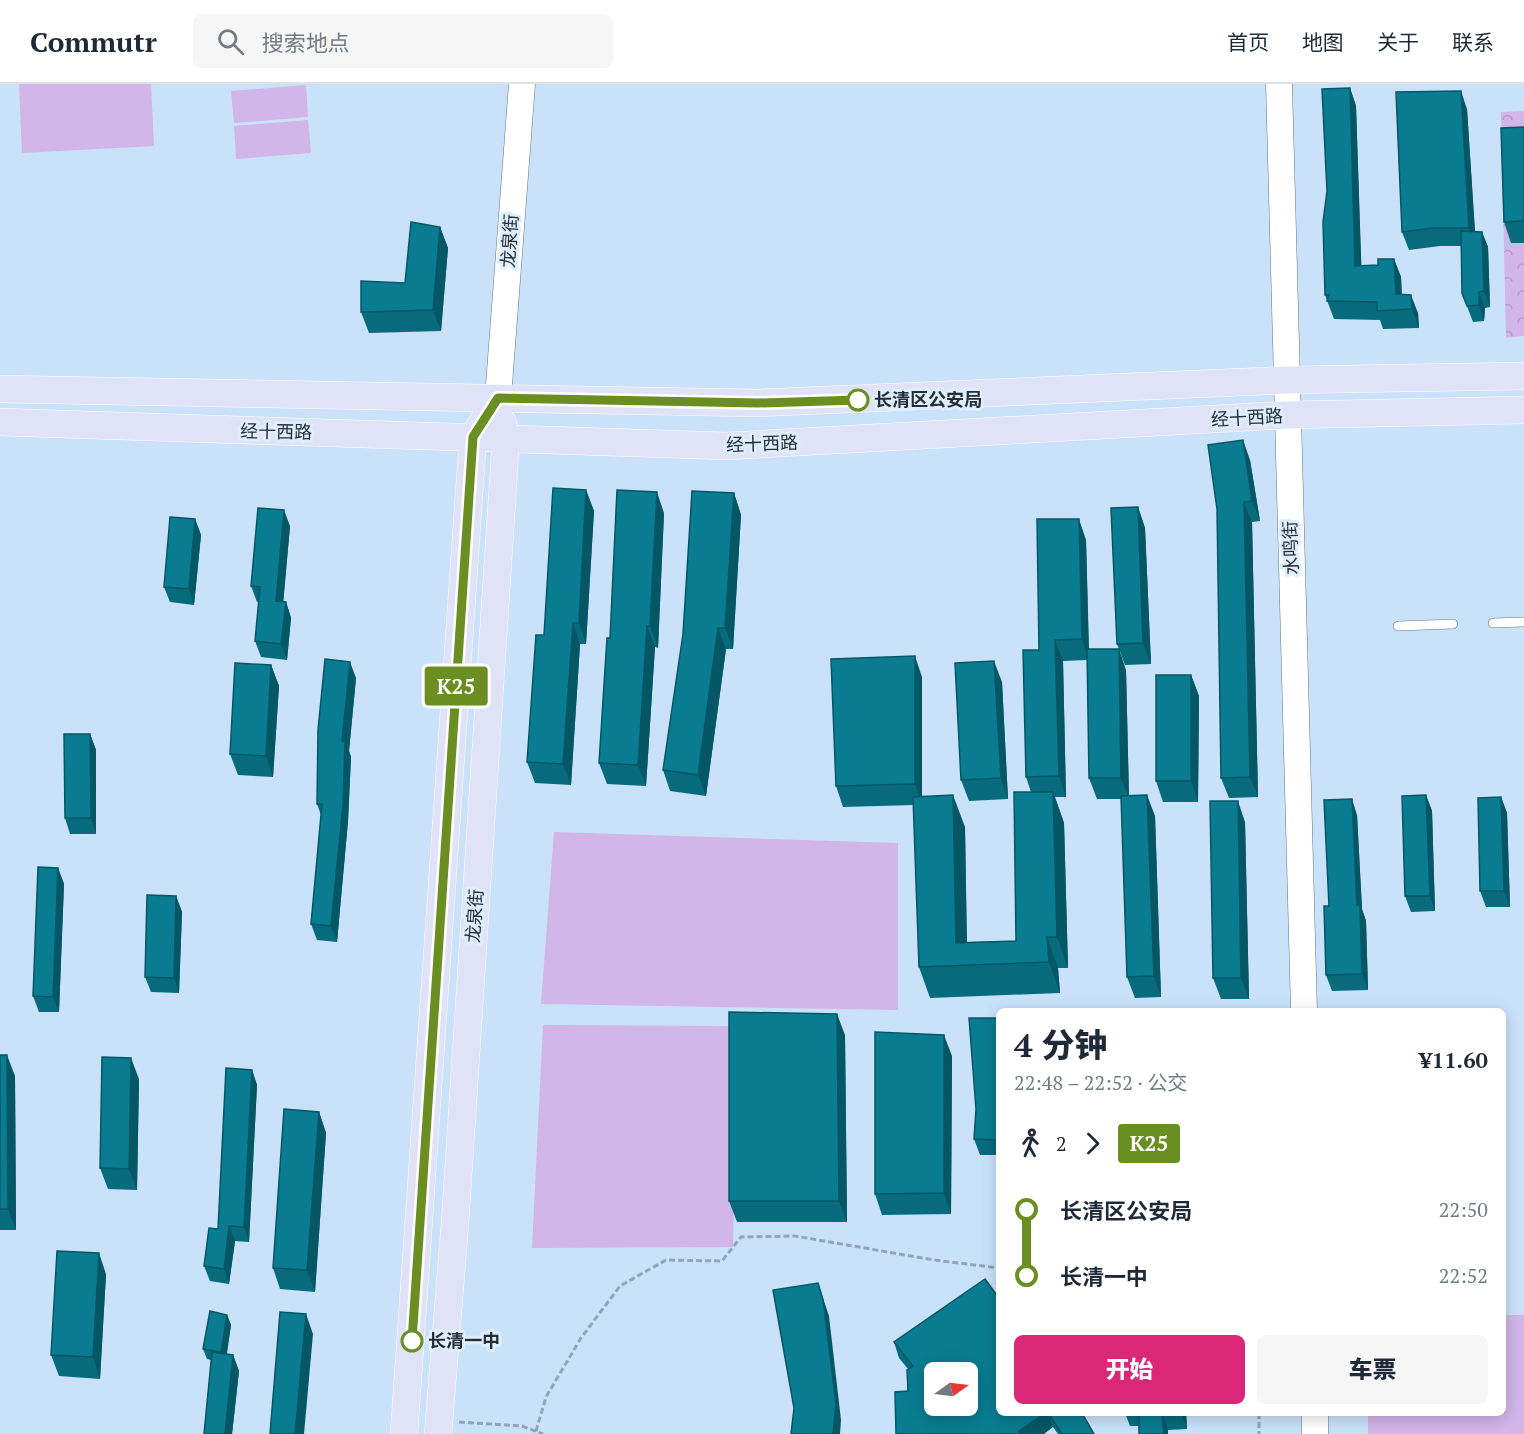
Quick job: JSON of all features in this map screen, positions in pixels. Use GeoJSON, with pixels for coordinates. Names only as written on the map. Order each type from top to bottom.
{"type":"FeatureCollection","features":[{"type":"Feature","properties":{"kind":"main road","name":"经十西路"},"geometry":{"type":"LineString","coordinates":[[0,389],[758,403],[1287,380],[1524,376]]}},
{"type":"Feature","properties":{"kind":"main road","name":"龙泉街"},"geometry":{"type":"LineString","coordinates":[[404,1434],[473,437],[498,398]]}},
{"type":"Feature","properties":{"kind":"main road","name":"龙泉街"},"geometry":{"type":"LineString","coordinates":[[438,1428],[455,1223],[506,438],[498,398]]}},
{"type":"Feature","properties":{"kind":"main road","name":"经十西路"},"geometry":{"type":"LineString","coordinates":[[0,422],[727,446],[1287,416],[1524,410]]}},
{"type":"Feature","properties":{"kind":"street","name":"龙泉街"},"geometry":{"type":"LineString","coordinates":[[498,398],[522,84]]}},
{"type":"Feature","properties":{"kind":"street","name":"水鸣街"},"geometry":{"type":"LineString","coordinates":[[1279,84],[1304,1008]]}},
{"type":"Feature","properties":{"kind":"street"},"geometry":{"type":"LineString","coordinates":[[1315,1416],[1315,1434]]}},
{"type":"Feature","properties":{"kind":"lane"},"geometry":{"type":"LineString","coordinates":[[1493,623],[1524,622]]}},
{"type":"Feature","properties":{"kind":"lane"},"geometry":{"type":"LineString","coordinates":[[1398,626],[1454,624]]}},
{"type":"Feature","properties":{"kind":"path"},"geometry":{"type":"LineString","coordinates":[[536,1431],[546,1397],[581,1338],[620,1286],[666,1260],[722,1261],[741,1237],[795,1236],[934,1260],[996,1268]]}},
{"type":"Feature","properties":{"kind":"path"},"geometry":{"type":"LineString","coordinates":[[1259,1416],[1259,1434]]}},
{"type":"Feature","properties":{"kind":"path"},"geometry":{"type":"LineString","coordinates":[[438,1428],[522,1426],[543,1434]]}},
{"type":"Feature","properties":{"kind":"green space"},"geometry":{"type":"Polygon","coordinates":[[[19,84],[151,84],[154,146],[22,153],[19,84]]]}},
{"type":"Feature","properties":{"kind":"green space"},"geometry":{"type":"Polygon","coordinates":[[[306,85],[308,117],[234,123],[231,91],[306,85]]]}},
{"type":"Feature","properties":{"kind":"green space"},"geometry":{"type":"Polygon","coordinates":[[[1524,111],[1524,336],[1506,338],[1501,112],[1524,111]]]}},
{"type":"Feature","properties":{"kind":"green space"},"geometry":{"type":"Polygon","coordinates":[[[308,120],[311,153],[236,159],[234,126],[308,120]]]}},
{"type":"Feature","properties":{"kind":"green space"},"geometry":{"type":"Polygon","coordinates":[[[554,832],[898,843],[898,1010],[541,1004],[554,832]]]}},
{"type":"Feature","properties":{"kind":"green space"},"geometry":{"type":"Polygon","coordinates":[[[543,1025],[737,1026],[733,1247],[532,1248],[543,1025]]]}},
{"type":"Feature","properties":{"kind":"green space"},"geometry":{"type":"Polygon","coordinates":[[[1506,1315],[1524,1315],[1524,1434],[1368,1434],[1368,1416],[1506,1416],[1506,1315]]]}},
{"type":"Feature","properties":{"kind":"building"},"geometry":{"type":"Polygon","coordinates":[[[1350,88],[1355,266],[1378,265],[1378,259],[1394,259],[1396,294],[1411,295],[1412,309],[1377,311],[1377,302],[1327,301],[1329,295],[1325,295],[1323,222],[1327,191],[1322,89],[1350,88]]]}},
{"type":"Feature","properties":{"kind":"building"},"geometry":{"type":"Polygon","coordinates":[[[1461,91],[1469,228],[1433,228],[1402,232],[1396,92],[1461,91]]]}},
{"type":"Feature","properties":{"kind":"building"},"geometry":{"type":"Polygon","coordinates":[[[1524,127],[1524,221],[1504,222],[1501,128],[1524,127]]]}},
{"type":"Feature","properties":{"kind":"building"},"geometry":{"type":"Polygon","coordinates":[[[411,222],[440,227],[433,310],[361,312],[361,281],[405,283],[411,222]]]}},
{"type":"Feature","properties":{"kind":"building"},"geometry":{"type":"Polygon","coordinates":[[[1461,231],[1482,232],[1484,291],[1479,292],[1479,305],[1467,306],[1462,293],[1461,231]]]}},
{"type":"Feature","properties":{"kind":"building"},"geometry":{"type":"Polygon","coordinates":[[[1243,440],[1252,501],[1244,502],[1250,777],[1221,778],[1217,509],[1208,445],[1243,440]]]}},
{"type":"Feature","properties":{"kind":"building"},"geometry":{"type":"Polygon","coordinates":[[[553,488],[586,490],[579,623],[573,623],[563,764],[527,762],[536,635],[544,635],[553,488]]]}},
{"type":"Feature","properties":{"kind":"building"},"geometry":{"type":"Polygon","coordinates":[[[617,490],[657,492],[650,626],[647,626],[638,765],[599,763],[607,638],[610,638],[617,490]]]}},
{"type":"Feature","properties":{"kind":"building"},"geometry":{"type":"Polygon","coordinates":[[[692,491],[734,493],[725,628],[718,628],[698,775],[663,770],[683,634],[692,491]]]}},
{"type":"Feature","properties":{"kind":"building"},"geometry":{"type":"Polygon","coordinates":[[[1138,507],[1143,643],[1117,644],[1111,508],[1138,507]]]}},
{"type":"Feature","properties":{"kind":"building"},"geometry":{"type":"Polygon","coordinates":[[[258,508],[284,510],[276,601],[286,602],[281,644],[255,641],[260,587],[251,586],[258,508]]]}},
{"type":"Feature","properties":{"kind":"building"},"geometry":{"type":"Polygon","coordinates":[[[170,517],[195,519],[189,589],[164,587],[170,517]]]}},
{"type":"Feature","properties":{"kind":"building"},"geometry":{"type":"Polygon","coordinates":[[[1037,519],[1079,519],[1082,639],[1055,640],[1059,776],[1026,777],[1023,650],[1039,650],[1037,519]]]}},
{"type":"Feature","properties":{"kind":"building"},"geometry":{"type":"Polygon","coordinates":[[[1087,649],[1119,649],[1121,778],[1089,778],[1087,649]]]}},
{"type":"Feature","properties":{"kind":"building"},"geometry":{"type":"Polygon","coordinates":[[[915,656],[915,784],[836,786],[831,659],[915,656]]]}},
{"type":"Feature","properties":{"kind":"building"},"geometry":{"type":"Polygon","coordinates":[[[325,659],[350,662],[342,741],[345,742],[343,805],[331,926],[311,924],[322,804],[317,804],[318,730],[325,659]]]}},
{"type":"Feature","properties":{"kind":"building"},"geometry":{"type":"Polygon","coordinates":[[[994,661],[1001,778],[961,780],[955,663],[994,661]]]}},
{"type":"Feature","properties":{"kind":"building"},"geometry":{"type":"Polygon","coordinates":[[[235,663],[271,665],[266,756],[230,754],[235,663]]]}},
{"type":"Feature","properties":{"kind":"building"},"geometry":{"type":"Polygon","coordinates":[[[1156,675],[1191,675],[1191,781],[1156,781],[1156,675]]]}},
{"type":"Feature","properties":{"kind":"building"},"geometry":{"type":"Polygon","coordinates":[[[64,734],[90,734],[91,818],[65,818],[64,734]]]}},
{"type":"Feature","properties":{"kind":"building"},"geometry":{"type":"Polygon","coordinates":[[[1014,792],[1053,792],[1057,937],[1047,937],[1049,962],[919,967],[913,797],[953,795],[956,943],[1016,941],[1014,792]]]}},
{"type":"Feature","properties":{"kind":"building"},"geometry":{"type":"Polygon","coordinates":[[[1147,795],[1154,976],[1127,977],[1121,796],[1147,795]]]}},
{"type":"Feature","properties":{"kind":"building"},"geometry":{"type":"Polygon","coordinates":[[[1426,795],[1430,896],[1405,896],[1402,796],[1426,795]]]}},
{"type":"Feature","properties":{"kind":"building"},"geometry":{"type":"Polygon","coordinates":[[[1501,797],[1504,891],[1480,891],[1478,798],[1501,797]]]}},
{"type":"Feature","properties":{"kind":"building"},"geometry":{"type":"Polygon","coordinates":[[[1352,799],[1357,905],[1360,905],[1362,974],[1326,975],[1324,906],[1329,906],[1324,800],[1352,799]]]}},
{"type":"Feature","properties":{"kind":"building"},"geometry":{"type":"Polygon","coordinates":[[[1210,801],[1238,801],[1241,978],[1213,978],[1210,801]]]}},
{"type":"Feature","properties":{"kind":"building"},"geometry":{"type":"Polygon","coordinates":[[[38,867],[58,868],[53,997],[33,996],[38,867]]]}},
{"type":"Feature","properties":{"kind":"building"},"geometry":{"type":"Polygon","coordinates":[[[147,895],[176,896],[174,978],[145,977],[147,895]]]}},
{"type":"Feature","properties":{"kind":"building"},"geometry":{"type":"Polygon","coordinates":[[[729,1012],[837,1014],[839,1201],[729,1201],[729,1012]]]}},
{"type":"Feature","properties":{"kind":"building"},"geometry":{"type":"Polygon","coordinates":[[[969,1018],[996,1018],[996,1140],[974,1139],[976,1109],[969,1018]]]}},
{"type":"Feature","properties":{"kind":"building"},"geometry":{"type":"Polygon","coordinates":[[[875,1032],[944,1035],[944,1193],[875,1194],[875,1032]]]}},
{"type":"Feature","properties":{"kind":"building"},"geometry":{"type":"Polygon","coordinates":[[[0,1055],[7,1055],[8,1209],[0,1209],[0,1055]]]}},
{"type":"Feature","properties":{"kind":"building"},"geometry":{"type":"Polygon","coordinates":[[[102,1057],[131,1058],[129,1169],[100,1168],[102,1057]]]}},
{"type":"Feature","properties":{"kind":"building"},"geometry":{"type":"Polygon","coordinates":[[[226,1068],[252,1070],[244,1227],[229,1226],[224,1269],[204,1266],[209,1228],[218,1229],[226,1068]]]}},
{"type":"Feature","properties":{"kind":"building"},"geometry":{"type":"Polygon","coordinates":[[[284,1109],[319,1112],[307,1270],[273,1268],[284,1109]]]}},
{"type":"Feature","properties":{"kind":"building"},"geometry":{"type":"Polygon","coordinates":[[[57,1251],[99,1253],[93,1357],[51,1355],[57,1251]]]}},
{"type":"Feature","properties":{"kind":"building"},"geometry":{"type":"Polygon","coordinates":[[[985,1279],[996,1294],[996,1416],[1041,1416],[1019,1431],[1020,1434],[896,1434],[895,1392],[908,1391],[907,1370],[913,1366],[894,1342],[985,1279]]]}},
{"type":"Feature","properties":{"kind":"building"},"geometry":{"type":"Polygon","coordinates":[[[818,1283],[823,1300],[836,1404],[833,1434],[791,1434],[794,1408],[773,1290],[818,1283]]]}},
{"type":"Feature","properties":{"kind":"building"},"geometry":{"type":"Polygon","coordinates":[[[210,1311],[227,1315],[221,1352],[203,1349],[210,1311]]]}},
{"type":"Feature","properties":{"kind":"building"},"geometry":{"type":"Polygon","coordinates":[[[280,1312],[306,1314],[295,1434],[270,1434],[280,1312]]]}},
{"type":"Feature","properties":{"kind":"building"},"geometry":{"type":"Polygon","coordinates":[[[212,1352],[233,1355],[225,1434],[204,1434],[212,1352]]]}},
{"type":"Feature","properties":{"kind":"building"},"geometry":{"type":"Polygon","coordinates":[[[1050,1416],[1084,1416],[1094,1434],[1062,1434],[1050,1416]]]}},
{"type":"Feature","properties":{"kind":"building"},"geometry":{"type":"Polygon","coordinates":[[[1139,1416],[1162,1416],[1164,1434],[1139,1434],[1139,1416]]]}},
{"type":"Feature","properties":{"kind":"bus line","name":"K25"},"geometry":{"type":"LineString","coordinates":[[412,1341],[473,437],[498,398],[758,403],[858,400]]}},
{"type":"Feature","properties":{"kind":"place","name":"长清区公安局"},"geometry":{"type":"Point","coordinates":[858,400]}},
{"type":"Feature","properties":{"kind":"place","name":"长清一中"},"geometry":{"type":"Point","coordinates":[412,1341]}}]}
